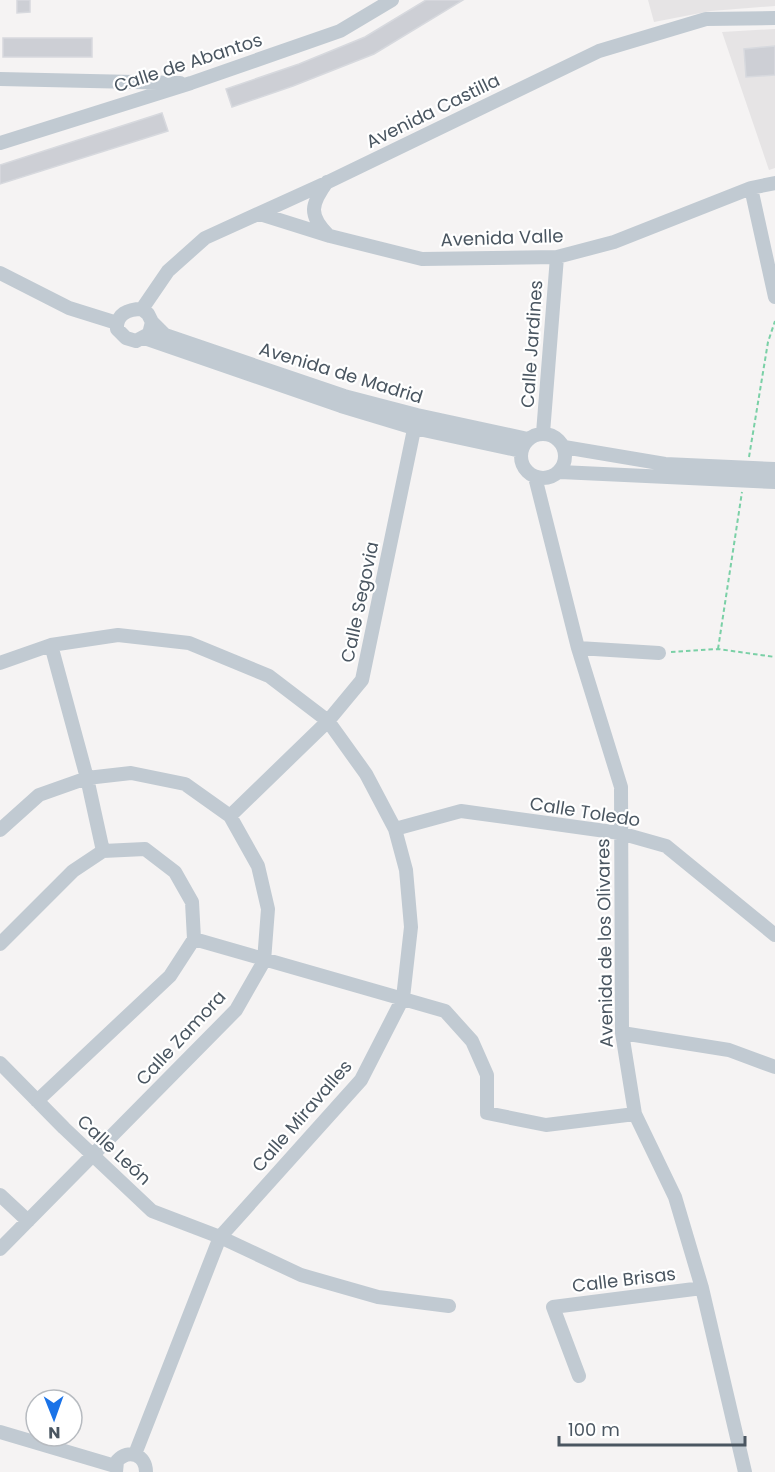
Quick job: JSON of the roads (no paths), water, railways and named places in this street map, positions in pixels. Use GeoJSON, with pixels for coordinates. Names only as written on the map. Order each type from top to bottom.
{"type":"FeatureCollection","features":[{"type":"Feature","properties":{"kind":"street","name":"Calle de Abantos"},"geometry":{"type":"LineString","coordinates":[[0,143],[191,83],[340,31],[386,2]]}},
{"type":"Feature","properties":{"kind":"street","name":"Avenida Castilla"},"geometry":{"type":"LineString","coordinates":[[142,309],[168,271],[205,238],[328,182],[599,51],[706,20],[775,18]]}},
{"type":"Feature","properties":{"kind":"street"},"geometry":{"type":"LineString","coordinates":[[0,79],[191,83]]}},
{"type":"Feature","properties":{"kind":"street"},"geometry":{"type":"LineString","coordinates":[[328,182],[318,195],[313,210],[318,225],[330,237]]}},
{"type":"Feature","properties":{"kind":"street","name":"Avenida Valle"},"geometry":{"type":"LineString","coordinates":[[260,213],[330,237],[422,259],[557,257],[614,242],[751,188],[775,183]]}},
{"type":"Feature","properties":{"kind":"street"},"geometry":{"type":"LineString","coordinates":[[751,188],[775,297]]}},
{"type":"Feature","properties":{"kind":"street","name":"Calle Jardines"},"geometry":{"type":"LineString","coordinates":[[543,433],[557,257]]}},
{"type":"Feature","properties":{"kind":"street"},"geometry":{"type":"LineString","coordinates":[[0,273],[69,308],[117,323]]}},
{"type":"Feature","properties":{"kind":"street"},"geometry":{"type":"LineString","coordinates":[[142,309],[152,322],[149,334],[136,340],[126,338],[117,329],[117,323],[124,312],[129,310],[142,309]]}},
{"type":"Feature","properties":{"kind":"street","name":"Avenida de Madrid"},"geometry":{"type":"LineString","coordinates":[[152,322],[165,335],[416,421]]}},
{"type":"Feature","properties":{"kind":"street","name":"Avenida de Madrid"},"geometry":{"type":"LineString","coordinates":[[144,338],[341,406],[524,445]]}},
{"type":"Feature","properties":{"kind":"street","name":"Calle Segovia"},"geometry":{"type":"LineString","coordinates":[[230,816],[328,721],[362,680],[416,421]]}},
{"type":"Feature","properties":{"kind":"street"},"geometry":{"type":"LineString","coordinates":[[560,472],[566,459],[564,447],[556,437],[543,433],[524,445],[521,463],[527,473],[544,479],[560,472],[746,474],[775,469]]}},
{"type":"Feature","properties":{"kind":"street"},"geometry":{"type":"LineString","coordinates":[[564,447],[665,464],[746,474],[775,482]]}},
{"type":"Feature","properties":{"kind":"street","name":"Avenida de los Olivares"},"geometry":{"type":"LineString","coordinates":[[535,477],[578,648],[621,787],[622,1033],[635,1114],[675,1197],[702,1288],[745,1472]]}},
{"type":"Feature","properties":{"kind":"street","name":"Calle Miravalles"},"geometry":{"type":"LineString","coordinates":[[0,663],[51,645],[118,635],[189,643],[269,676],[328,721],[366,774],[395,830],[406,870],[411,927],[402,998],[361,1080],[220,1237],[135,1454]]}},
{"type":"Feature","properties":{"kind":"street"},"geometry":{"type":"LineString","coordinates":[[51,645],[87,778],[103,851]]}},
{"type":"Feature","properties":{"kind":"street"},"geometry":{"type":"LineString","coordinates":[[578,648],[659,653]]}},
{"type":"Feature","properties":{"kind":"street","name":"Calle Zamora"},"geometry":{"type":"LineString","coordinates":[[0,830],[39,795],[87,778],[131,773],[185,784],[230,816],[258,866],[268,909],[264,961],[236,1010],[0,1249]]}},
{"type":"Feature","properties":{"kind":"street","name":"Calle Toledo"},"geometry":{"type":"LineString","coordinates":[[395,830],[461,811],[620,832],[666,846],[775,935]]}},
{"type":"Feature","properties":{"kind":"street"},"geometry":{"type":"LineString","coordinates":[[0,944],[73,871],[103,851],[145,849],[175,872],[192,902],[194,939],[170,976],[38,1101]]}},
{"type":"Feature","properties":{"kind":"street"},"geometry":{"type":"LineString","coordinates":[[194,939],[264,961],[445,1011],[472,1041],[487,1076],[487,1113],[546,1125],[635,1114]]}},
{"type":"Feature","properties":{"kind":"street"},"geometry":{"type":"LineString","coordinates":[[622,1033],[729,1050],[775,1067]]}},
{"type":"Feature","properties":{"kind":"street","name":"Calle León"},"geometry":{"type":"LineString","coordinates":[[0,1063],[152,1211],[220,1237],[301,1275],[378,1297],[448,1306]]}},
{"type":"Feature","properties":{"kind":"street"},"geometry":{"type":"LineString","coordinates":[[0,1194],[27,1221]]}},
{"type":"Feature","properties":{"kind":"street","name":"Calle Brisas"},"geometry":{"type":"LineString","coordinates":[[579,1377],[553,1307],[702,1288]]}},
{"type":"Feature","properties":{"kind":"street"},"geometry":{"type":"LineString","coordinates":[[0,1432],[116,1469],[120,1457],[135,1454],[143,1460],[146,1472]]}}]}
